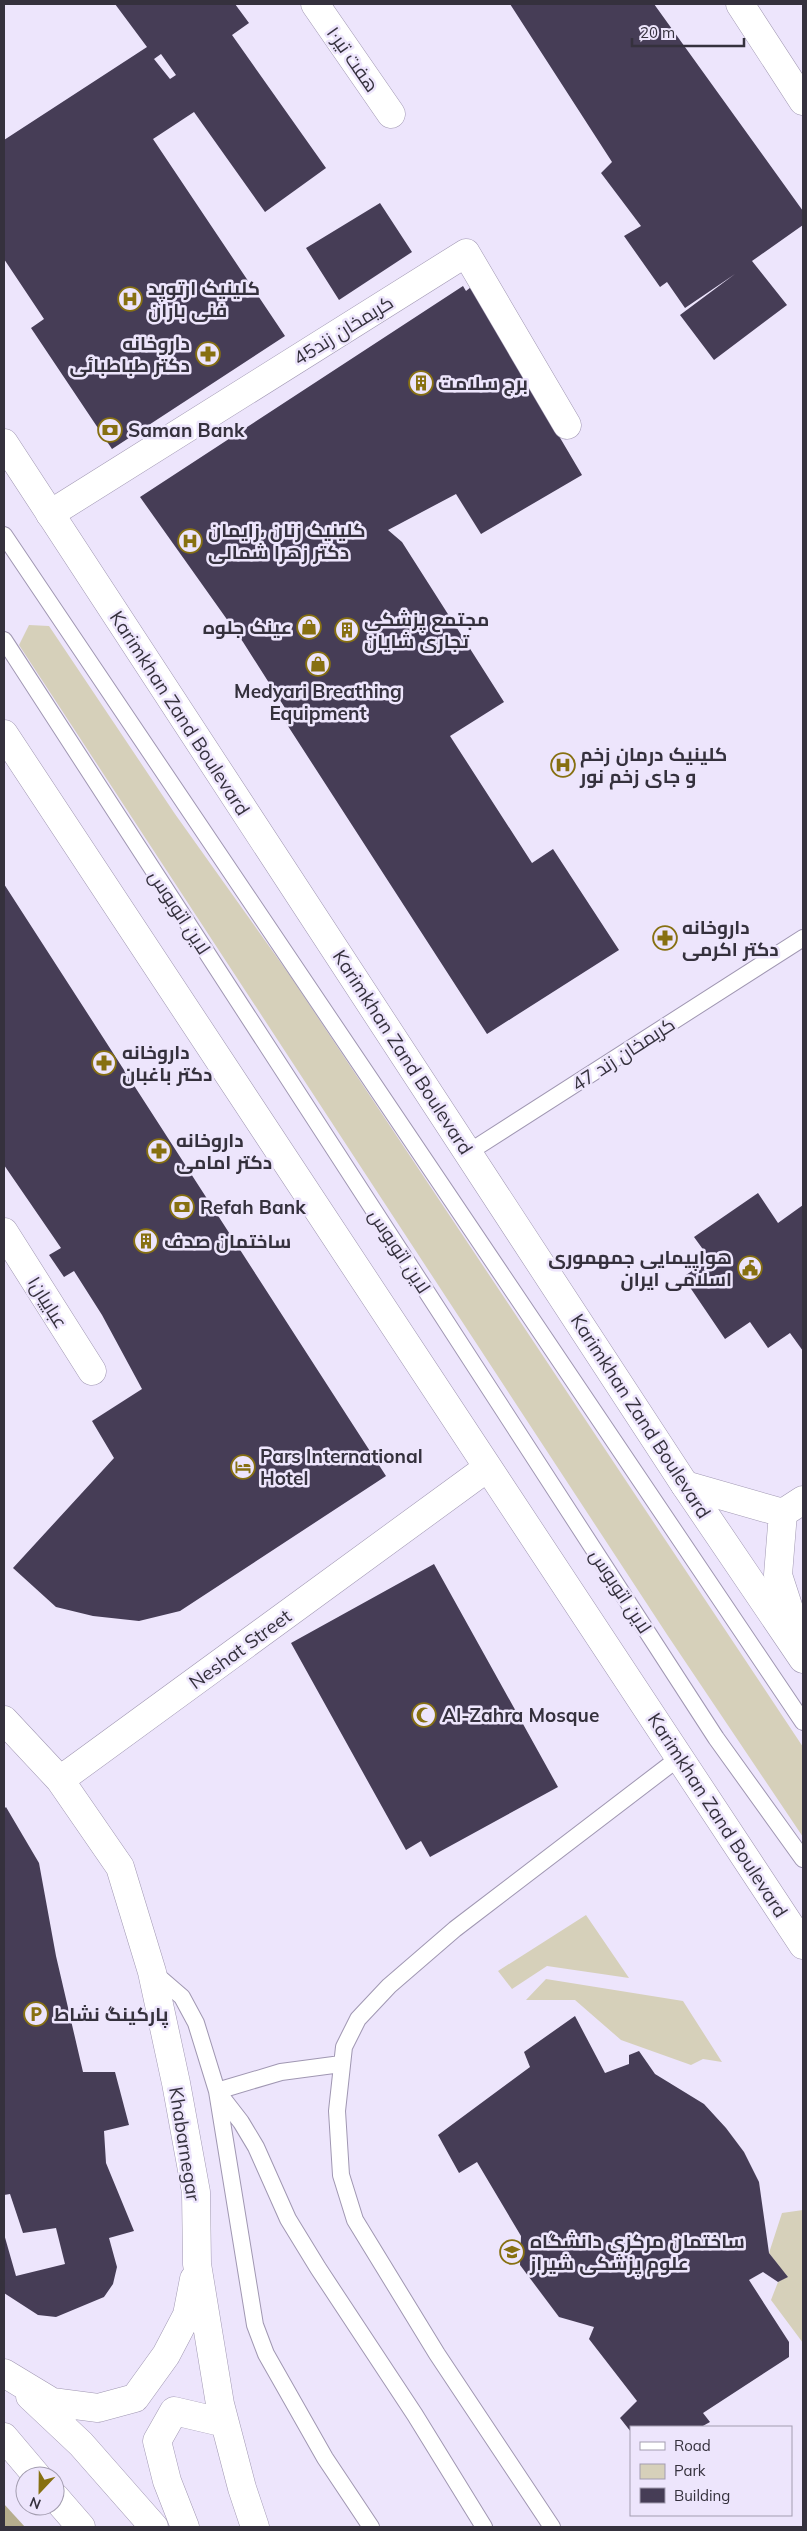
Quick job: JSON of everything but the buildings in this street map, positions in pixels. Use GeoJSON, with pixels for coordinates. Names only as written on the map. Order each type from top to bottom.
{"type":"FeatureCollection","features":[{"type":"Feature","properties":{"kind":"main road","name":"۱۰هفت تیر"},"geometry":{"type":"LineString","coordinates":[[315,4],[392,114]]}},
{"type":"Feature","properties":{"kind":"main road"},"geometry":{"type":"LineString","coordinates":[[743,5],[803,101]]}},
{"type":"Feature","properties":{"kind":"main road","name":"کریمخان زند45"},"geometry":{"type":"LineString","coordinates":[[50,514],[466,253],[567,425]]}},
{"type":"Feature","properties":{"kind":"main road","name":"Karimkhan Zand Boulevard"},"geometry":{"type":"LineString","coordinates":[[4,443],[685,1485],[803,1659]]}},
{"type":"Feature","properties":{"kind":"main road","name":"Karimkhan Zand Boulevard"},"geometry":{"type":"LineString","coordinates":[[4,734],[803,1945]]}},
{"type":"Feature","properties":{"kind":"main road","name":"عباییان۱"},"geometry":{"type":"LineString","coordinates":[[4,1232],[92,1371]]}},
{"type":"Feature","properties":{"kind":"main road","name":"Neshat Street"},"geometry":{"type":"LineString","coordinates":[[60,1780],[487,1468]]}},
{"type":"Feature","properties":{"kind":"main road"},"geometry":{"type":"LineString","coordinates":[[685,1485],[793,1506],[778,1575],[803,1652]]}},
{"type":"Feature","properties":{"kind":"main road"},"geometry":{"type":"LineString","coordinates":[[4,1720],[60,1780]]}},
{"type":"Feature","properties":{"kind":"main road","name":"Khabarnegar"},"geometry":{"type":"LineString","coordinates":[[60,1780],[120,1867],[152,1972],[196,2192],[197,2264],[225,2423],[242,2488],[255,2527]]}},
{"type":"Feature","properties":{"kind":"main road"},"geometry":{"type":"LineString","coordinates":[[6,2374],[52,2402],[98,2408],[135,2398],[166,2355],[187,2315],[197,2264]]}},
{"type":"Feature","properties":{"kind":"main road"},"geometry":{"type":"LineString","coordinates":[[6,2374],[81,2444],[154,2527]]}},
{"type":"Feature","properties":{"kind":"main road"},"geometry":{"type":"LineString","coordinates":[[185,2527],[167,2481],[157,2441],[174,2411],[225,2423]]}},
{"type":"Feature","properties":{"kind":"main road"},"geometry":{"type":"LineString","coordinates":[[4,2437],[29,2466]]}},
{"type":"Feature","properties":{"kind":"main road"},"geometry":{"type":"LineString","coordinates":[[65,2509],[81,2527]]}},
{"type":"Feature","properties":{"kind":"lane"},"geometry":{"type":"LineString","coordinates":[[4,535],[803,1722]]}},
{"type":"Feature","properties":{"kind":"lane","name":"لاین اتوبوس"},"geometry":{"type":"LineString","coordinates":[[4,640],[716,1738],[803,1859]]}},
{"type":"Feature","properties":{"kind":"lane","name":"47 کریمخان زند"},"geometry":{"type":"LineString","coordinates":[[469,1152],[803,938]]}},
{"type":"Feature","properties":{"kind":"lane"},"geometry":{"type":"LineString","coordinates":[[552,2527],[437,2354],[355,2220],[341,2175],[337,2111],[341,2064],[344,2047],[358,2019],[388,1986],[455,1929],[680,1757]]}},
{"type":"Feature","properties":{"kind":"lane"},"geometry":{"type":"LineString","coordinates":[[152,1972],[182,1997],[196,2023],[217,2091],[255,2325],[266,2354],[325,2458],[371,2527]]}},
{"type":"Feature","properties":{"kind":"lane"},"geometry":{"type":"LineString","coordinates":[[217,2091],[281,2072],[341,2064]]}},
{"type":"Feature","properties":{"kind":"lane"},"geometry":{"type":"LineString","coordinates":[[217,2091],[251,2138],[288,2219],[318,2268],[415,2415],[484,2527]]}},
{"type":"Feature","properties":{"kind":"green space"},"geometry":{"type":"Polygon","coordinates":[[[29,625],[49,626],[175,814],[291,977],[803,1747],[803,1837],[668,1636],[19,645],[29,625]]]}},
{"type":"Feature","properties":{"kind":"green space"},"geometry":{"type":"Polygon","coordinates":[[[586,1915],[629,1978],[547,1966],[512,1989],[498,1971],[586,1915]]]}},
{"type":"Feature","properties":{"kind":"green space"},"geometry":{"type":"Polygon","coordinates":[[[546,1979],[683,2001],[722,2062],[703,2059],[691,2065],[621,2040],[575,2000],[526,2000],[546,1979]]]}},
{"type":"Feature","properties":{"kind":"green space"},"geometry":{"type":"Polygon","coordinates":[[[803,2210],[803,2343],[771,2300],[778,2282],[787,2277],[769,2253],[782,2213],[803,2210]]]}},
{"type":"Feature","properties":{"kind":"shaded area"},"geometry":{"type":"Polygon","coordinates":[[[4,2504],[25,2527],[4,2527],[4,2504]]]}},
{"type":"Feature","properties":{"kind":"place","name":"کلینیک ارتوپد فنی باران"},"geometry":{"type":"Point","coordinates":[130,299]}},
{"type":"Feature","properties":{"kind":"place","name":"داروخانه دکتر طباطبائی"},"geometry":{"type":"Point","coordinates":[208,354]}},
{"type":"Feature","properties":{"kind":"place","name":"برج سلامت"},"geometry":{"type":"Point","coordinates":[421,383]}},
{"type":"Feature","properties":{"kind":"place","name":"Saman Bank"},"geometry":{"type":"Point","coordinates":[110,430]}},
{"type":"Feature","properties":{"kind":"place","name":"کلینیک زنان ،زایمان دکتر زهرا شمالی"},"geometry":{"type":"Point","coordinates":[190,541]}},
{"type":"Feature","properties":{"kind":"place","name":"عینک جلوه"},"geometry":{"type":"Point","coordinates":[309,627]}},
{"type":"Feature","properties":{"kind":"place","name":"مجتمع پزشکی تجاری شایان"},"geometry":{"type":"Point","coordinates":[347,630]}},
{"type":"Feature","properties":{"kind":"place","name":"Medyari Breathing Equipment"},"geometry":{"type":"Point","coordinates":[318,664]}},
{"type":"Feature","properties":{"kind":"place","name":"کلینیک درمان زخم و جای زخم نور"},"geometry":{"type":"Point","coordinates":[563,765]}},
{"type":"Feature","properties":{"kind":"place","name":"داروخانه دکتر اکرمی"},"geometry":{"type":"Point","coordinates":[665,938]}},
{"type":"Feature","properties":{"kind":"place","name":"داروخانه دکتر باغبان"},"geometry":{"type":"Point","coordinates":[104,1063]}},
{"type":"Feature","properties":{"kind":"place","name":"داروخانه دکتر امامی"},"geometry":{"type":"Point","coordinates":[159,1151]}},
{"type":"Feature","properties":{"kind":"place","name":"Refah Bank"},"geometry":{"type":"Point","coordinates":[182,1207]}},
{"type":"Feature","properties":{"kind":"place","name":"ساختمان صدف"},"geometry":{"type":"Point","coordinates":[146,1241]}},
{"type":"Feature","properties":{"kind":"place","name":"هواپیمایی جمهموری اسلامی ایران"},"geometry":{"type":"Point","coordinates":[750,1268]}},
{"type":"Feature","properties":{"kind":"place","name":"Pars International Hotel"},"geometry":{"type":"Point","coordinates":[243,1467]}},
{"type":"Feature","properties":{"kind":"place","name":"Al-Zahra Mosque"},"geometry":{"type":"Point","coordinates":[424,1715]}},
{"type":"Feature","properties":{"kind":"place","name":"پارکینگ نشاط"},"geometry":{"type":"Point","coordinates":[36,2014]}},
{"type":"Feature","properties":{"kind":"place","name":"ساختمان مرکزی دانشگاه علوم پزشکی شیراز"},"geometry":{"type":"Point","coordinates":[512,2252]}}]}
